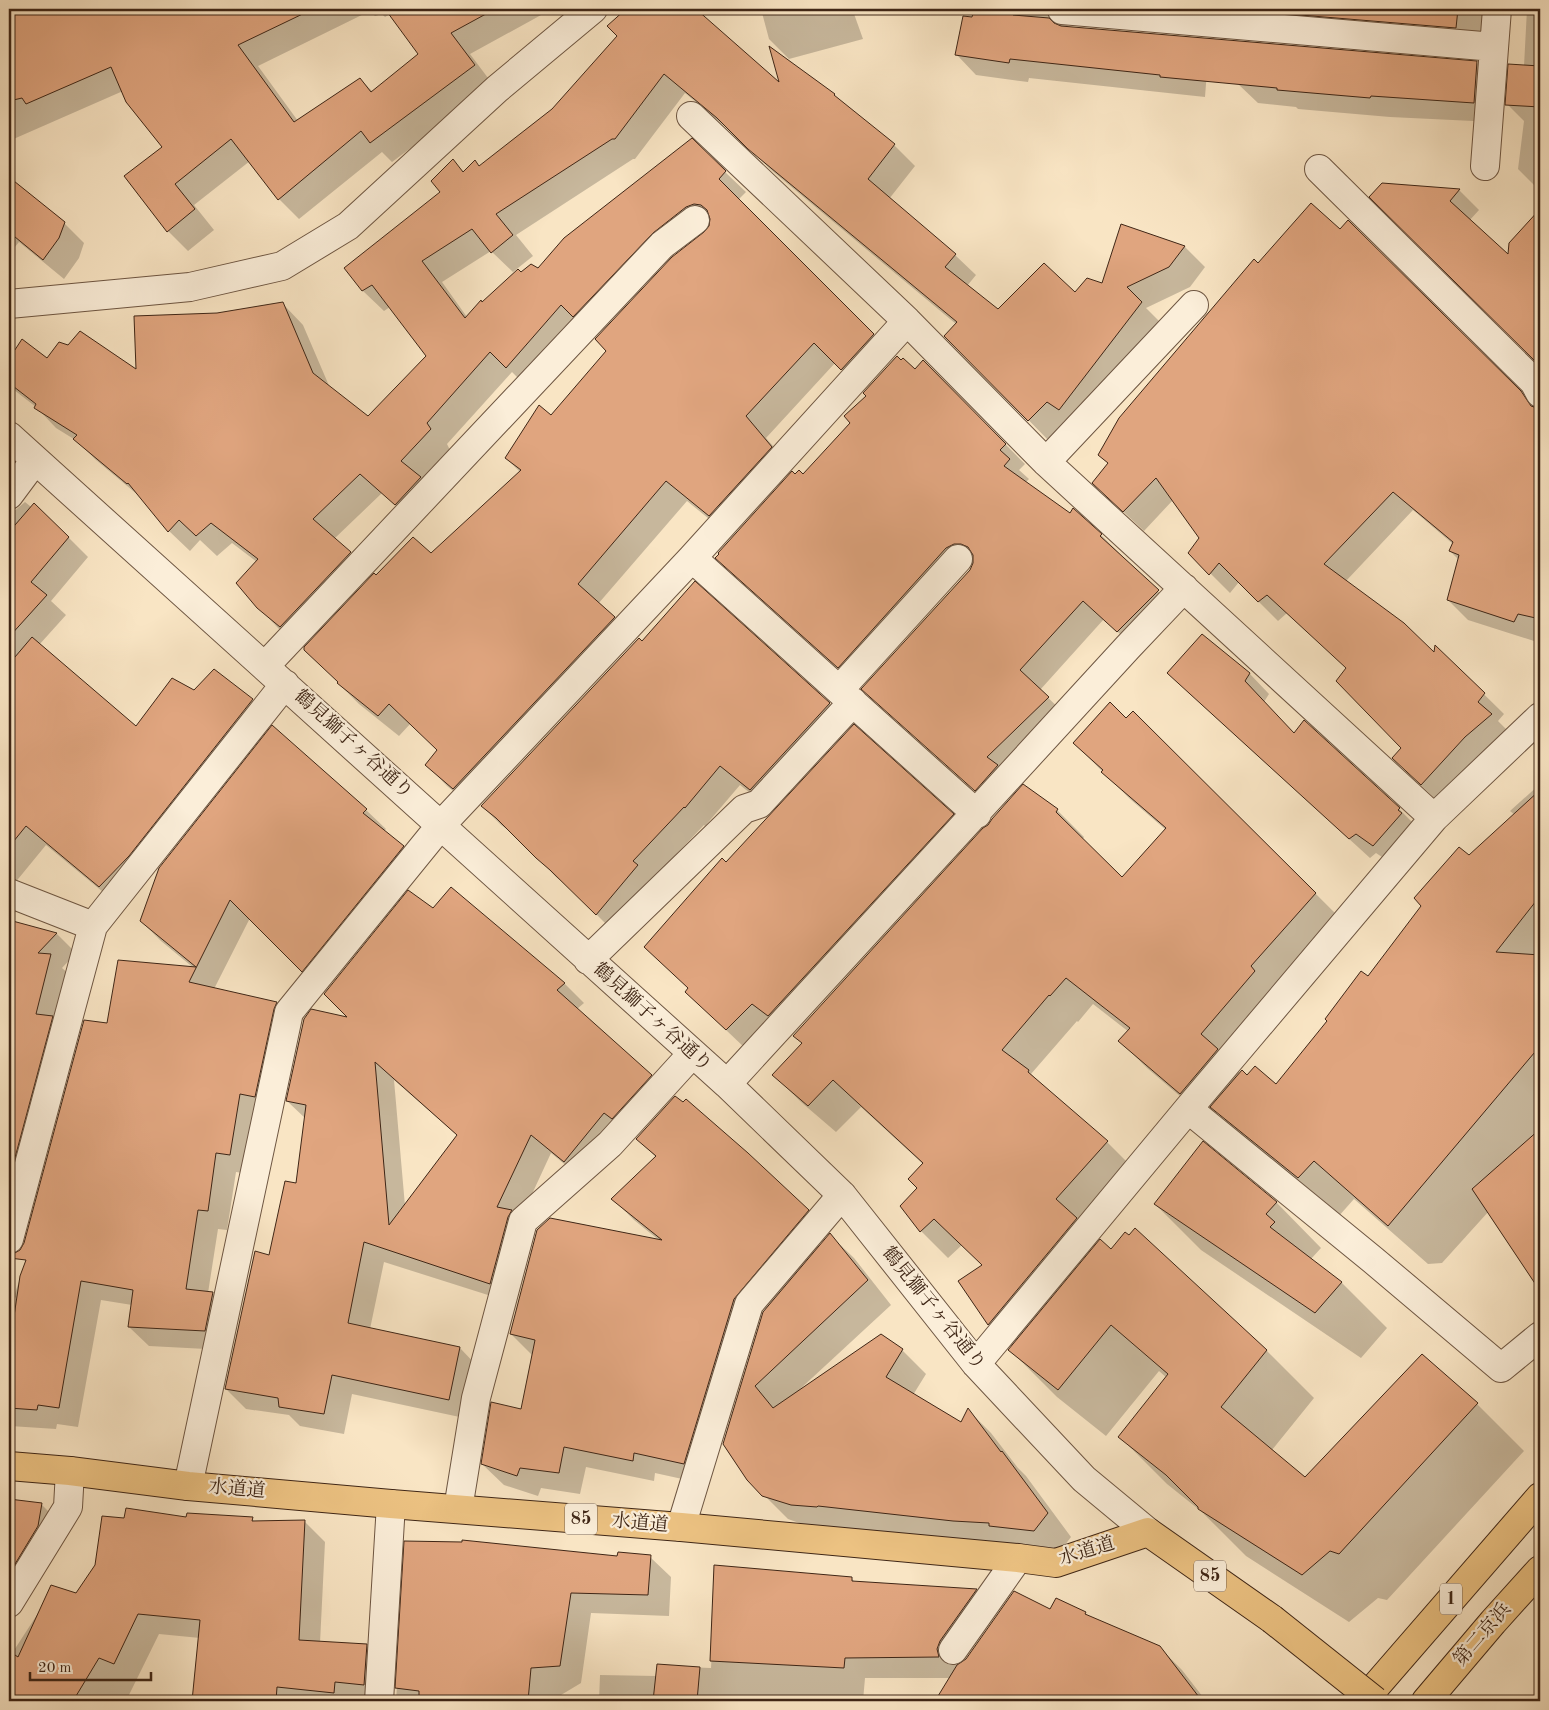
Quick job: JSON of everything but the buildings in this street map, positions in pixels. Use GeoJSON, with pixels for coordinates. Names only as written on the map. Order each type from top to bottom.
{"type":"FeatureCollection","features":[{"type":"Feature","properties":{"kind":"main road","name":"水道道"},"geometry":{"type":"LineString","coordinates":[[9,1466],[70,1471],[188,1486],[681,1527],[1056,1563],[1148,1532]]}},
{"type":"Feature","properties":{"kind":"main road","name":"1"},"geometry":{"type":"LineString","coordinates":[[1363,1701],[1540,1497]]}},
{"type":"Feature","properties":{"kind":"main road","name":"鶴見獅子ヶ谷通り"},"geometry":{"type":"LineString","coordinates":[[1148,1532],[1272,1619],[1375,1701]]}},
{"type":"Feature","properties":{"kind":"main road","name":"第二京浜"},"geometry":{"type":"LineString","coordinates":[[1426,1701],[1540,1570]]}},
{"type":"Feature","properties":{"kind":"street"},"geometry":{"type":"LineString","coordinates":[[9,304],[190,287],[282,266],[348,226],[498,89],[594,9]]}},
{"type":"Feature","properties":{"kind":"street"},"geometry":{"type":"LineString","coordinates":[[1484,166],[1497,9]]}},
{"type":"Feature","properties":{"kind":"street"},"geometry":{"type":"LineString","coordinates":[[1062,10],[1494,47]]}},
{"type":"Feature","properties":{"kind":"street"},"geometry":{"type":"LineString","coordinates":[[691,116],[907,321],[1046,462],[1434,818]]}},
{"type":"Feature","properties":{"kind":"street"},"geometry":{"type":"LineString","coordinates":[[1319,169],[1534,382],[1540,393]]}},
{"type":"Feature","properties":{"kind":"street"},"geometry":{"type":"LineString","coordinates":[[264,666],[662,244],[695,220]]}},
{"type":"Feature","properties":{"kind":"street"},"geometry":{"type":"LineString","coordinates":[[1046,462],[1194,305]]}},
{"type":"Feature","properties":{"kind":"street"},"geometry":{"type":"LineString","coordinates":[[188,1486],[289,1012],[441,825],[692,558],[907,321]]}},
{"type":"Feature","properties":{"kind":"street","name":"鶴見獅子ヶ谷通り"},"geometry":{"type":"LineString","coordinates":[[9,436],[727,1084],[842,1195],[976,1364],[1084,1479],[1148,1532]]}},
{"type":"Feature","properties":{"kind":"street"},"geometry":{"type":"LineString","coordinates":[[9,494],[35,460]]}},
{"type":"Feature","properties":{"kind":"street"},"geometry":{"type":"LineString","coordinates":[[692,558],[977,814]]}},
{"type":"Feature","properties":{"kind":"street"},"geometry":{"type":"LineString","coordinates":[[588,960],[744,809],[759,804],[958,559]]}},
{"type":"Feature","properties":{"kind":"street"},"geometry":{"type":"LineString","coordinates":[[727,1084],[1184,588]]}},
{"type":"Feature","properties":{"kind":"street"},"geometry":{"type":"LineString","coordinates":[[9,1239],[93,926],[285,684]]}},
{"type":"Feature","properties":{"kind":"street"},"geometry":{"type":"LineString","coordinates":[[976,1364],[1434,818],[1540,718]]}},
{"type":"Feature","properties":{"kind":"street"},"geometry":{"type":"LineString","coordinates":[[9,893],[93,926]]}},
{"type":"Feature","properties":{"kind":"street"},"geometry":{"type":"LineString","coordinates":[[458,1509],[476,1398],[523,1221],[610,1144],[692,1054]]}},
{"type":"Feature","properties":{"kind":"street"},"geometry":{"type":"LineString","coordinates":[[1188,1109],[1373,1260],[1500,1368],[1540,1336]]}},
{"type":"Feature","properties":{"kind":"street"},"geometry":{"type":"LineString","coordinates":[[681,1527],[749,1304],[842,1195]]}},
{"type":"Feature","properties":{"kind":"street"},"geometry":{"type":"LineString","coordinates":[[9,1603],[68,1507],[70,1471]]}},
{"type":"Feature","properties":{"kind":"street"},"geometry":{"type":"LineString","coordinates":[[379,1701],[392,1504]]}},
{"type":"Feature","properties":{"kind":"street"},"geometry":{"type":"LineString","coordinates":[[953,1650],[1018,1558]]}}]}
